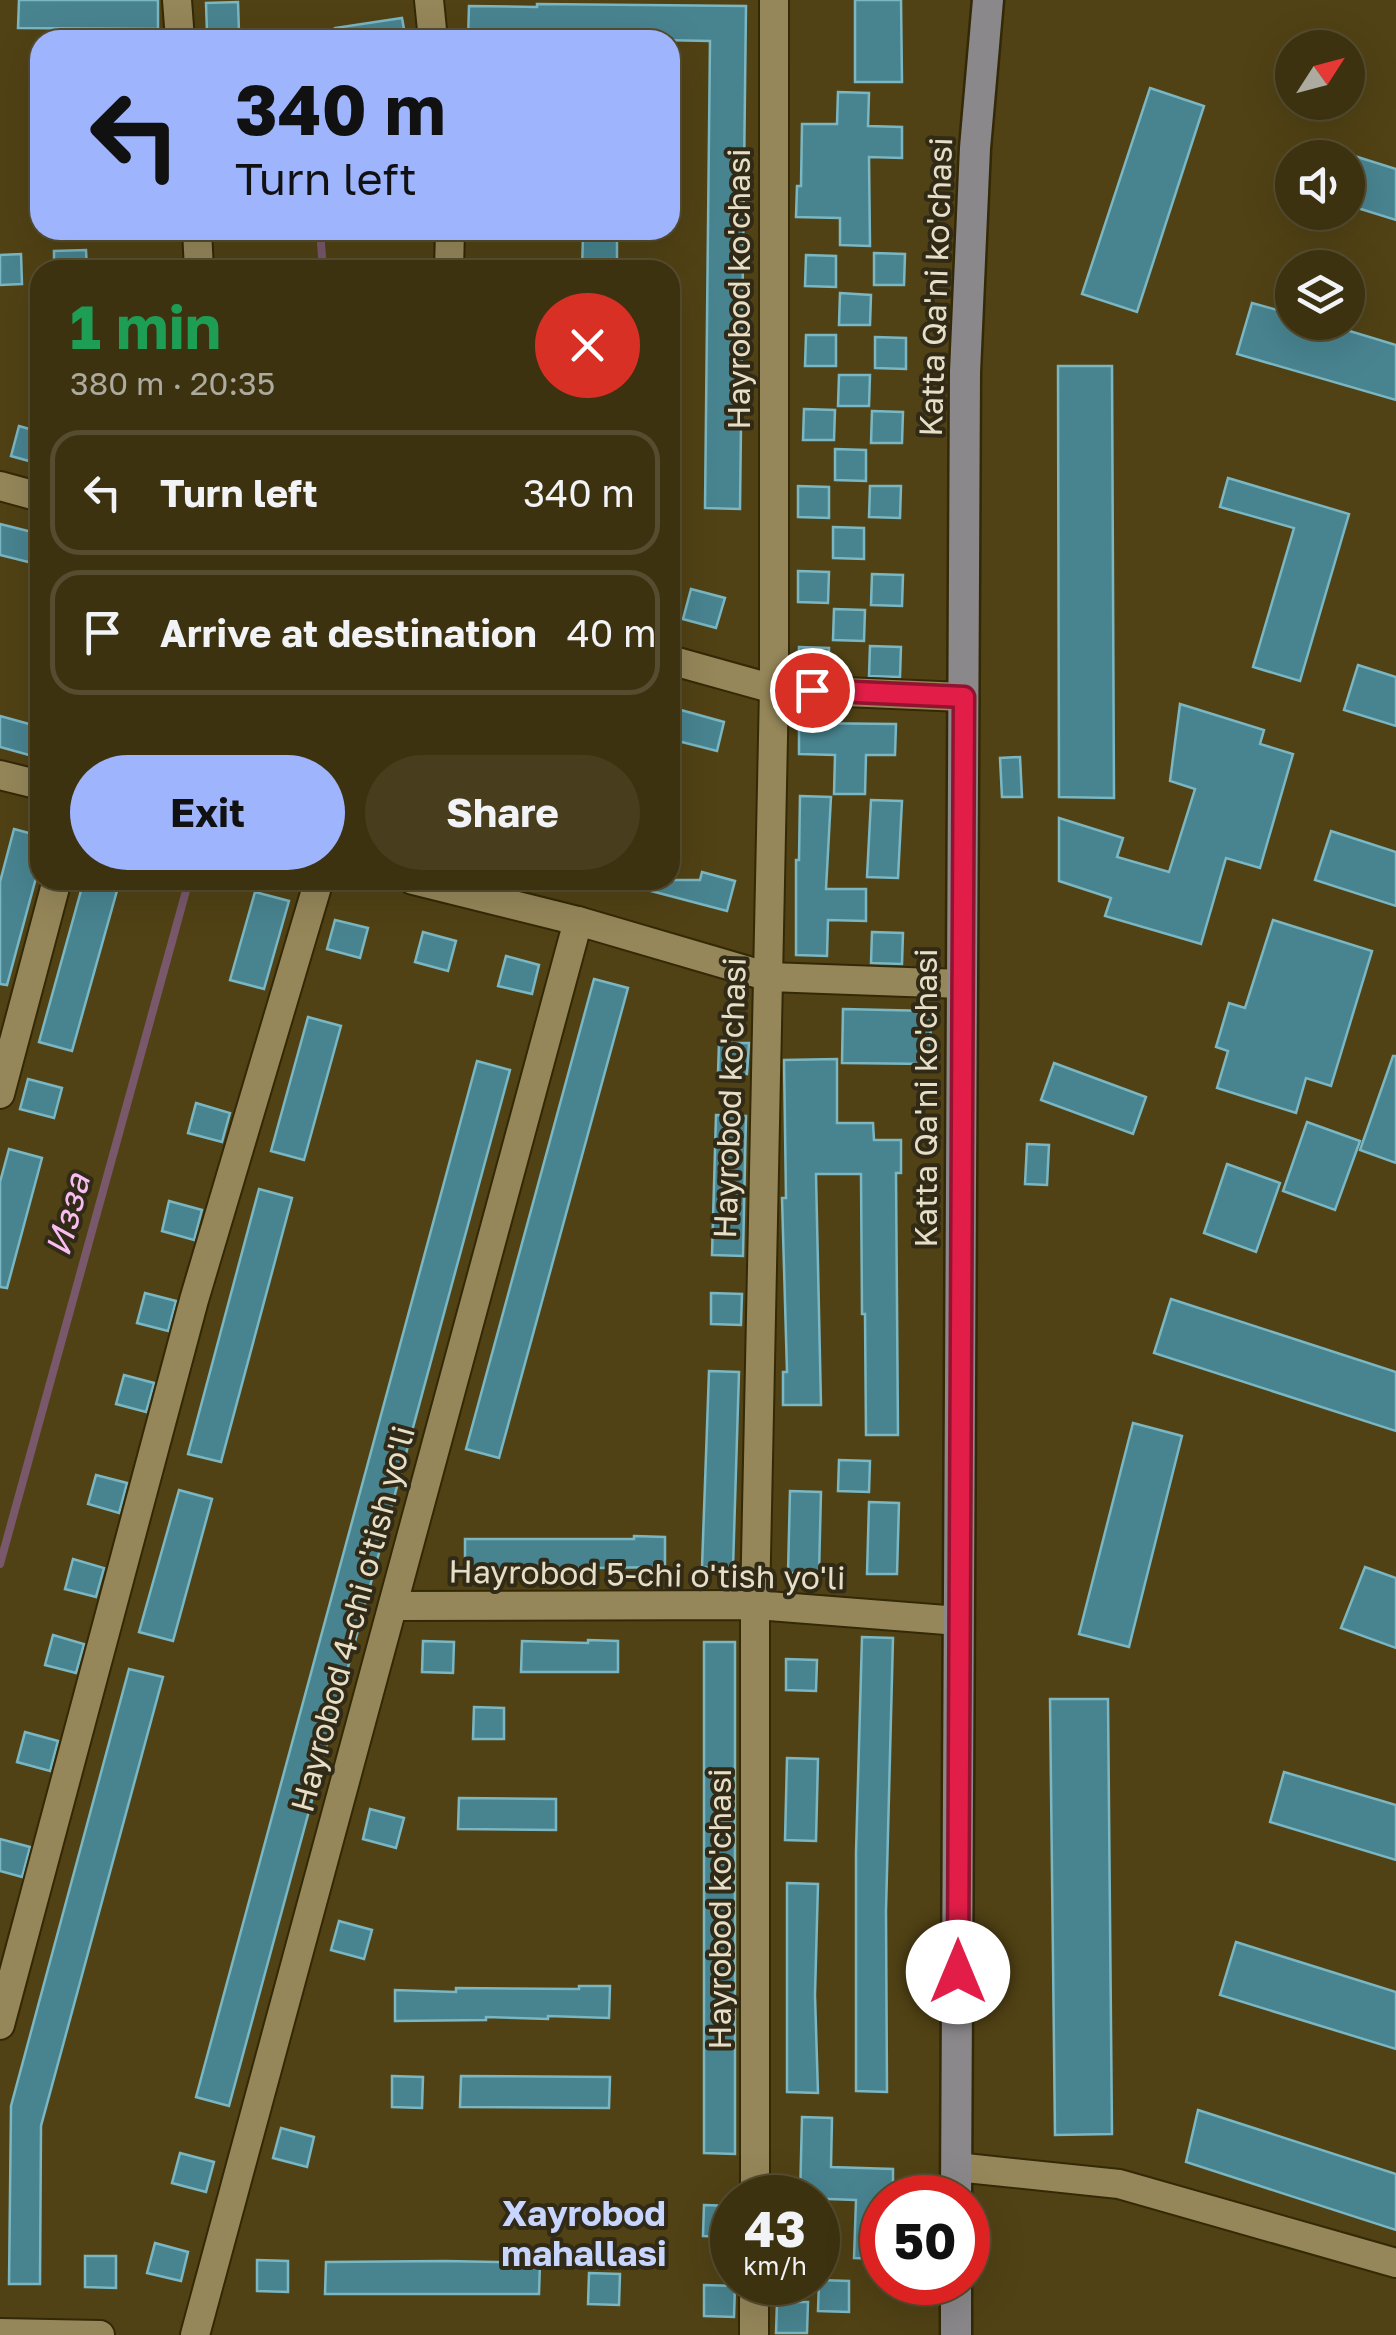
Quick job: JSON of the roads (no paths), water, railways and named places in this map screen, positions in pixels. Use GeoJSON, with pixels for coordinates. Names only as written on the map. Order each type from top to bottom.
{"type":"FeatureCollection","features":[{"type":"Feature","properties":{"kind":"main road","name":"Katta Qa'ni ko'chasi"},"geometry":{"type":"LineString","coordinates":[[956,2175],[968,314],[977,114],[988,0]]}},
{"type":"Feature","properties":{"kind":"main road"},"geometry":{"type":"LineString","coordinates":[[956,2305],[956,2335]]}},
{"type":"Feature","properties":{"kind":"street"},"geometry":{"type":"LineString","coordinates":[[177,0],[179,30]]}},
{"type":"Feature","properties":{"kind":"street"},"geometry":{"type":"LineString","coordinates":[[429,0],[433,30]]}},
{"type":"Feature","properties":{"kind":"street","name":"Hayrobod ko'chasi"},"geometry":{"type":"LineString","coordinates":[[754,2175],[760,1226],[774,688],[774,0]]}},
{"type":"Feature","properties":{"kind":"street"},"geometry":{"type":"LineString","coordinates":[[0,486],[30,494]]}},
{"type":"Feature","properties":{"kind":"street"},"geometry":{"type":"LineString","coordinates":[[680,663],[774,688],[964,697]]}},
{"type":"Feature","properties":{"kind":"street"},"geometry":{"type":"LineString","coordinates":[[0,775],[30,782]]}},
{"type":"Feature","properties":{"kind":"street"},"geometry":{"type":"LineString","coordinates":[[0,1094],[54,890]]}},
{"type":"Feature","properties":{"kind":"street"},"geometry":{"type":"LineString","coordinates":[[0,2025],[194,1300],[316,890]]}},
{"type":"Feature","properties":{"kind":"street"},"geometry":{"type":"LineString","coordinates":[[453,890],[578,921],[769,977],[962,984]]}},
{"type":"Feature","properties":{"kind":"street","name":"Hayrobod 4-chi o'tish yo'li"},"geometry":{"type":"LineString","coordinates":[[195,2335],[578,921]]}},
{"type":"Feature","properties":{"kind":"street","name":"Hayrobod 5-chi o'tish yo'li"},"geometry":{"type":"LineString","coordinates":[[393,1606],[755,1605],[960,1621]]}},
{"type":"Feature","properties":{"kind":"street"},"geometry":{"type":"LineString","coordinates":[[990,2182],[1118,2184],[1396,2263]]}},
{"type":"Feature","properties":{"kind":"street"},"geometry":{"type":"LineString","coordinates":[[754,2305],[754,2335]]}},
{"type":"Feature","properties":{"kind":"street"},"geometry":{"type":"LineString","coordinates":[[0,2333],[100,2335]]}},
{"type":"Feature","properties":{"kind":"waterway","name":"Изза"},"geometry":{"type":"LineString","coordinates":[[321,240],[322,260]]}},
{"type":"Feature","properties":{"kind":"waterway","name":"Изза"},"geometry":{"type":"LineString","coordinates":[[0,1564],[186,890]]}},
{"type":"Feature","properties":{"kind":"district","name":"Xayrobod mahallasi"},"geometry":{"type":"Point","coordinates":[584,2234]}}]}
